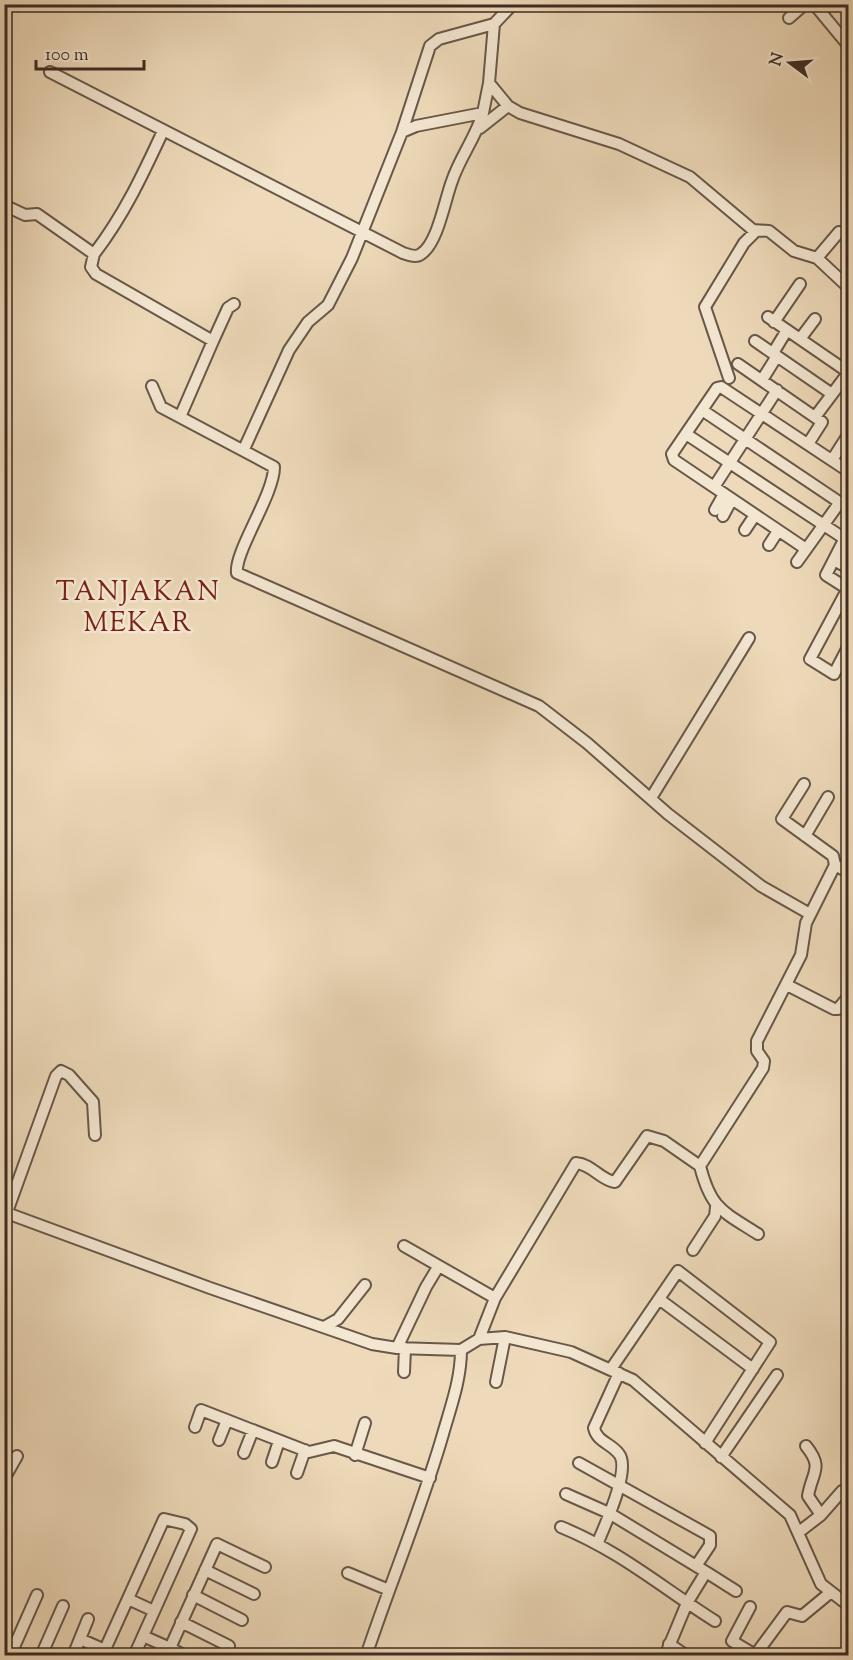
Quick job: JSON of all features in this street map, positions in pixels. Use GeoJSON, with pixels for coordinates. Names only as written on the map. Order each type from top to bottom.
{"type":"FeatureCollection","features":[{"type":"Feature","properties":{"kind":"street"},"geometry":{"type":"LineString","coordinates":[[244,449],[289,350],[308,322],[328,304],[402,132],[434,41],[494,24],[513,4]]}},
{"type":"Feature","properties":{"kind":"street"},"geometry":{"type":"LineString","coordinates":[[789,18],[805,4]]}},
{"type":"Feature","properties":{"kind":"street"},"geometry":{"type":"LineString","coordinates":[[814,4],[849,45]]}},
{"type":"Feature","properties":{"kind":"street"},"geometry":{"type":"LineString","coordinates":[[50,72],[403,253],[415,256],[424,252],[438,225],[452,180],[478,130],[489,83],[494,24]]}},
{"type":"Feature","properties":{"kind":"street"},"geometry":{"type":"LineString","coordinates":[[489,83],[508,106],[520,113],[619,144],[690,177],[756,231],[769,231],[794,251],[817,258],[849,287]]}},
{"type":"Feature","properties":{"kind":"street"},"geometry":{"type":"LineString","coordinates":[[478,130],[508,106]]}},
{"type":"Feature","properties":{"kind":"street"},"geometry":{"type":"LineString","coordinates":[[402,132],[416,126],[483,113]]}},
{"type":"Feature","properties":{"kind":"street"},"geometry":{"type":"LineString","coordinates":[[163,131],[116,225],[94,254],[91,267],[96,274],[213,341]]}},
{"type":"Feature","properties":{"kind":"street"},"geometry":{"type":"LineString","coordinates":[[4,205],[25,215],[37,214],[94,254]]}},
{"type":"Feature","properties":{"kind":"street"},"geometry":{"type":"LineString","coordinates":[[729,378],[705,307],[744,243],[756,231]]}},
{"type":"Feature","properties":{"kind":"street"},"geometry":{"type":"LineString","coordinates":[[817,258],[839,232]]}},
{"type":"Feature","properties":{"kind":"street"},"geometry":{"type":"LineString","coordinates":[[800,284],[771,320],[849,372],[815,417]]}},
{"type":"Feature","properties":{"kind":"street"},"geometry":{"type":"LineString","coordinates":[[180,417],[228,308],[234,304]]}},
{"type":"Feature","properties":{"kind":"street"},"geometry":{"type":"LineString","coordinates":[[800,339],[815,319]]}},
{"type":"Feature","properties":{"kind":"street"},"geometry":{"type":"LineString","coordinates":[[762,380],[787,330]]}},
{"type":"Feature","properties":{"kind":"street"},"geometry":{"type":"LineString","coordinates":[[755,341],[832,394]]}},
{"type":"Feature","properties":{"kind":"street"},"geometry":{"type":"LineString","coordinates":[[738,364],[823,422],[808,444]]}},
{"type":"Feature","properties":{"kind":"street"},"geometry":{"type":"LineString","coordinates":[[152,386],[161,407],[244,449],[270,464],[274,470],[253,530],[239,560],[237,573],[539,706],[587,742],[651,798],[767,890],[810,914]]}},
{"type":"Feature","properties":{"kind":"street"},"geometry":{"type":"LineString","coordinates":[[806,549],[672,457],[717,388],[721,387],[849,471]]}},
{"type":"Feature","properties":{"kind":"street"},"geometry":{"type":"LineString","coordinates":[[714,487],[777,390]]}},
{"type":"Feature","properties":{"kind":"street"},"geometry":{"type":"LineString","coordinates":[[702,410],[844,505],[823,526],[797,562]]}},
{"type":"Feature","properties":{"kind":"street"},"geometry":{"type":"LineString","coordinates":[[686,434],[823,526],[847,536],[826,575],[848,588],[844,608],[810,659],[834,674],[849,647]]}},
{"type":"Feature","properties":{"kind":"street"},"geometry":{"type":"LineString","coordinates":[[832,460],[849,435]]}},
{"type":"Feature","properties":{"kind":"street"},"geometry":{"type":"LineString","coordinates":[[719,513],[728,497]]}},
{"type":"Feature","properties":{"kind":"street"},"geometry":{"type":"LineString","coordinates":[[745,530],[755,515]]}},
{"type":"Feature","properties":{"kind":"street"},"geometry":{"type":"LineString","coordinates":[[769,545],[778,531]]}},
{"type":"Feature","properties":{"kind":"street"},"geometry":{"type":"LineString","coordinates":[[834,560],[849,568]]}},
{"type":"Feature","properties":{"kind":"street"},"geometry":{"type":"LineString","coordinates":[[651,798],[749,638]]}},
{"type":"Feature","properties":{"kind":"street"},"geometry":{"type":"LineString","coordinates":[[700,1166],[763,1068],[764,1061],[757,1051],[757,1041],[788,985],[801,955],[802,934],[835,865],[833,856],[782,819],[804,784]]}},
{"type":"Feature","properties":{"kind":"street"},"geometry":{"type":"LineString","coordinates":[[805,836],[828,797]]}},
{"type":"Feature","properties":{"kind":"street"},"geometry":{"type":"LineString","coordinates":[[835,865],[849,872]]}},
{"type":"Feature","properties":{"kind":"street"},"geometry":{"type":"LineString","coordinates":[[788,985],[834,1010],[838,1009],[849,997]]}},
{"type":"Feature","properties":{"kind":"street"},"geometry":{"type":"LineString","coordinates":[[95,1135],[93,1102],[65,1071],[61,1071],[56,1076],[6,1212],[349,1338],[401,1348],[461,1350],[479,1339],[505,1337],[549,1345],[615,1371],[647,1390],[721,1457],[785,1510],[799,1532],[814,1572],[831,1592],[849,1605]]}},
{"type":"Feature","properties":{"kind":"street"},"geometry":{"type":"LineString","coordinates":[[479,1339],[495,1298],[576,1163],[592,1167],[607,1179],[615,1182],[644,1139],[650,1136],[664,1141],[700,1166],[707,1190],[716,1207],[758,1234]]}},
{"type":"Feature","properties":{"kind":"street"},"geometry":{"type":"LineString","coordinates":[[693,1250],[715,1215],[716,1207]]}},
{"type":"Feature","properties":{"kind":"street"},"geometry":{"type":"LineString","coordinates":[[404,1246],[438,1268],[495,1298]]}},
{"type":"Feature","properties":{"kind":"street"},"geometry":{"type":"LineString","coordinates":[[404,1372],[401,1348],[426,1287],[438,1268]]}},
{"type":"Feature","properties":{"kind":"street"},"geometry":{"type":"LineString","coordinates":[[598,1542],[620,1484],[622,1458],[599,1438],[594,1428],[615,1371],[678,1271],[770,1342],[705,1443]]}},
{"type":"Feature","properties":{"kind":"street"},"geometry":{"type":"LineString","coordinates":[[324,1327],[338,1319],[365,1285]]}},
{"type":"Feature","properties":{"kind":"street"},"geometry":{"type":"LineString","coordinates":[[659,1299],[753,1370]]}},
{"type":"Feature","properties":{"kind":"street"},"geometry":{"type":"LineString","coordinates":[[496,1382],[505,1337]]}},
{"type":"Feature","properties":{"kind":"street"},"geometry":{"type":"LineString","coordinates":[[366,1656],[430,1478],[461,1368],[461,1350]]}},
{"type":"Feature","properties":{"kind":"street"},"geometry":{"type":"LineString","coordinates":[[721,1457],[777,1376]]}},
{"type":"Feature","properties":{"kind":"street"},"geometry":{"type":"LineString","coordinates":[[195,1427],[201,1410],[309,1452],[334,1446],[355,1455],[430,1478]]}},
{"type":"Feature","properties":{"kind":"street"},"geometry":{"type":"LineString","coordinates":[[219,1440],[227,1420]]}},
{"type":"Feature","properties":{"kind":"street"},"geometry":{"type":"LineString","coordinates":[[355,1455],[365,1423]]}},
{"type":"Feature","properties":{"kind":"street"},"geometry":{"type":"LineString","coordinates":[[244,1453],[253,1430]]}},
{"type":"Feature","properties":{"kind":"street"},"geometry":{"type":"LineString","coordinates":[[272,1462],[279,1441]]}},
{"type":"Feature","properties":{"kind":"street"},"geometry":{"type":"LineString","coordinates":[[806,1446],[816,1459],[817,1465],[808,1496],[822,1515]]}},
{"type":"Feature","properties":{"kind":"street"},"geometry":{"type":"LineString","coordinates":[[297,1473],[305,1450]]}},
{"type":"Feature","properties":{"kind":"street"},"geometry":{"type":"LineString","coordinates":[[4,1479],[17,1456]]}},
{"type":"Feature","properties":{"kind":"street"},"geometry":{"type":"LineString","coordinates":[[579,1463],[710,1536],[710,1545],[666,1656]]}},
{"type":"Feature","properties":{"kind":"street"},"geometry":{"type":"LineString","coordinates":[[799,1532],[822,1515],[842,1491],[849,1491]]}},
{"type":"Feature","properties":{"kind":"street"},"geometry":{"type":"LineString","coordinates":[[566,1494],[609,1513],[736,1591]]}},
{"type":"Feature","properties":{"kind":"street"},"geometry":{"type":"LineString","coordinates":[[80,1639],[103,1653],[164,1519],[185,1524],[191,1529],[134,1656]]}},
{"type":"Feature","properties":{"kind":"street"},"geometry":{"type":"LineString","coordinates":[[561,1527],[598,1542],[715,1621]]}},
{"type":"Feature","properties":{"kind":"street"},"geometry":{"type":"LineString","coordinates":[[170,1648],[217,1544],[265,1567]]}},
{"type":"Feature","properties":{"kind":"street"},"geometry":{"type":"LineString","coordinates":[[205,1569],[254,1594]]}},
{"type":"Feature","properties":{"kind":"street"},"geometry":{"type":"LineString","coordinates":[[348,1573],[389,1590]]}},
{"type":"Feature","properties":{"kind":"street"},"geometry":{"type":"LineString","coordinates":[[750,1606],[732,1641],[757,1655],[787,1612],[801,1616],[831,1592]]}},
{"type":"Feature","properties":{"kind":"street"},"geometry":{"type":"LineString","coordinates":[[10,1655],[37,1595]]}},
{"type":"Feature","properties":{"kind":"street"},"geometry":{"type":"LineString","coordinates":[[193,1595],[242,1620]]}},
{"type":"Feature","properties":{"kind":"street"},"geometry":{"type":"LineString","coordinates":[[128,1599],[154,1611]]}},
{"type":"Feature","properties":{"kind":"street"},"geometry":{"type":"LineString","coordinates":[[41,1656],[63,1606]]}},
{"type":"Feature","properties":{"kind":"street"},"geometry":{"type":"LineString","coordinates":[[73,1656],[88,1619]]}},
{"type":"Feature","properties":{"kind":"street"},"geometry":{"type":"LineString","coordinates":[[181,1622],[229,1646]]}},
{"type":"Feature","properties":{"kind":"street"},"geometry":{"type":"LineString","coordinates":[[143,1636],[185,1656]]}},
{"type":"Feature","properties":{"kind":"street"},"geometry":{"type":"LineString","coordinates":[[669,1644],[687,1656]]}},
{"type":"Feature","properties":{"kind":"district","name":"TANJAKAN MEKAR"},"geometry":{"type":"Point","coordinates":[138,606]}}]}
